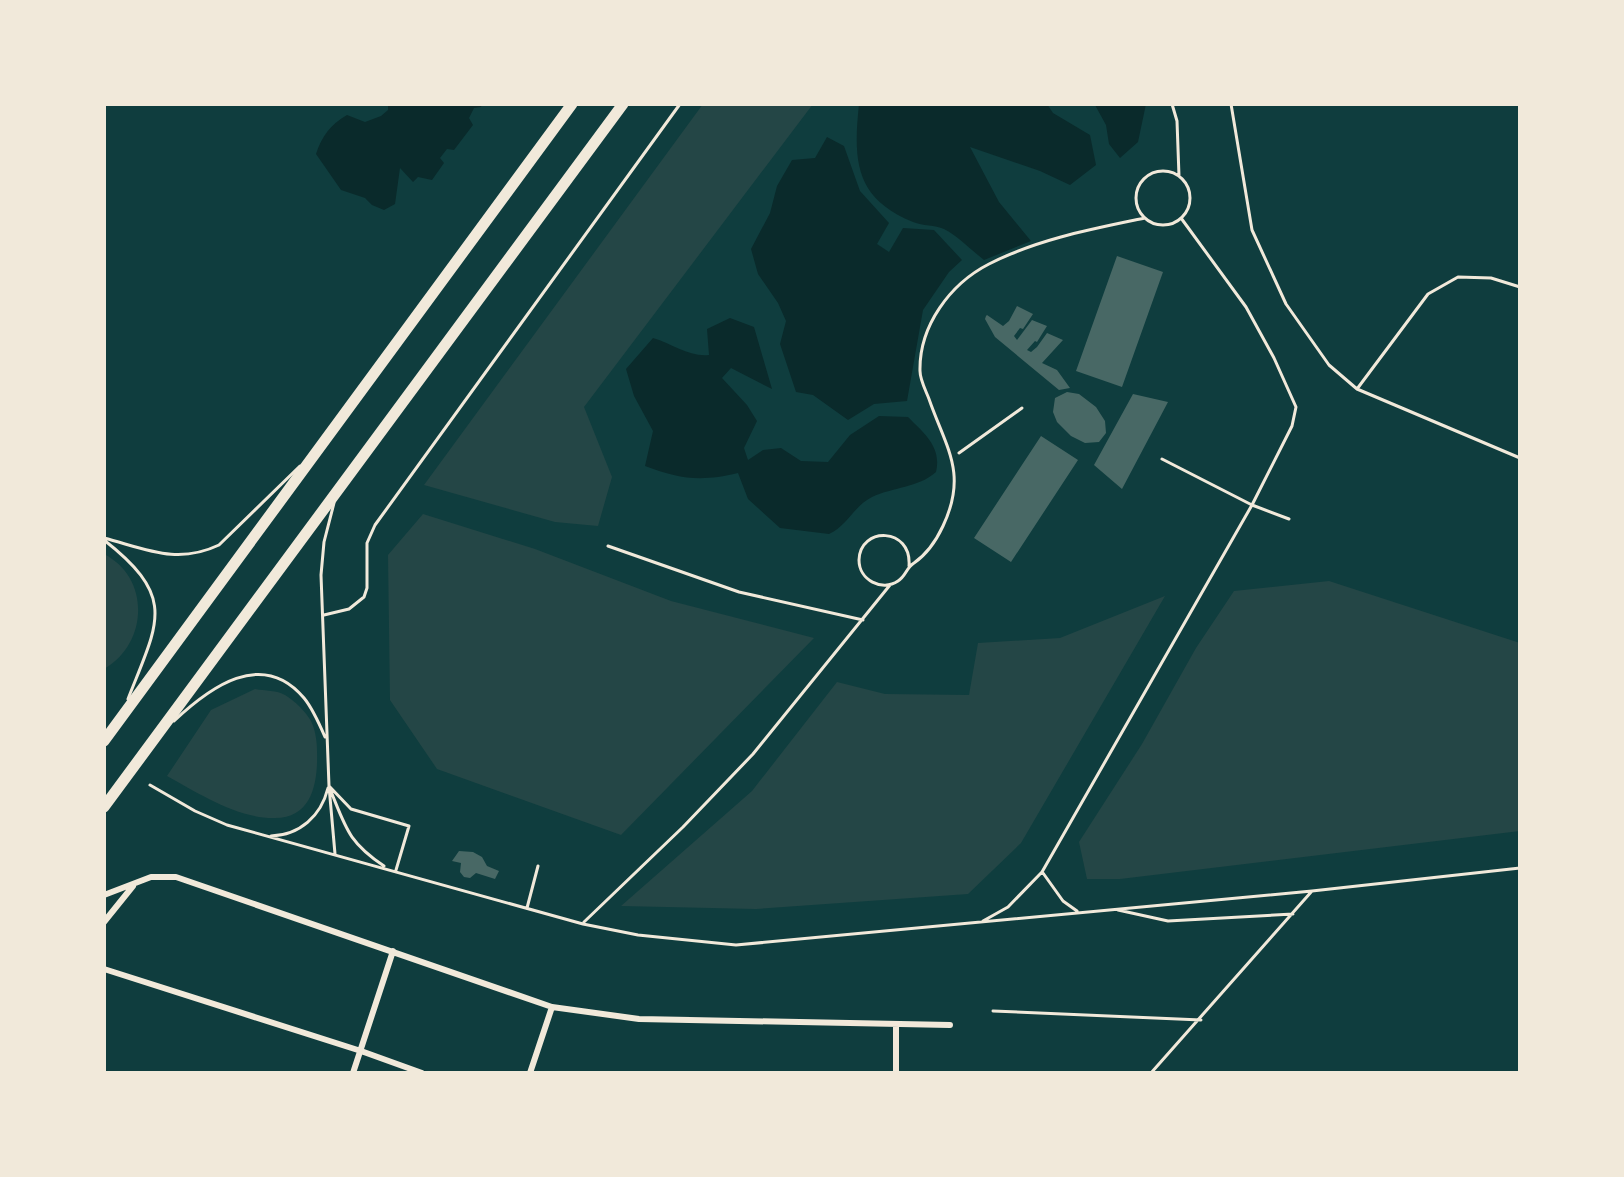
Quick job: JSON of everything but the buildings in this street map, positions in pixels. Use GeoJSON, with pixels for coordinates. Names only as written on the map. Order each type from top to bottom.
{"type":"FeatureCollection","features":[{"type":"Feature","properties":{"kind":"highway"},"geometry":{"type":"LineString","coordinates":[[104,741],[572,104]]}},
{"type":"Feature","properties":{"kind":"highway"},"geometry":{"type":"LineString","coordinates":[[104,807],[623,104]]}},
{"type":"Feature","properties":{"kind":"street"},"geometry":{"type":"LineString","coordinates":[[104,895],[151,877],[176,877],[552,1007],[639,1019],[950,1025]]}},
{"type":"Feature","properties":{"kind":"street"},"geometry":{"type":"LineString","coordinates":[[104,922],[135,883]]}},
{"type":"Feature","properties":{"kind":"street"},"geometry":{"type":"LineString","coordinates":[[353,1073],[393,951]]}},
{"type":"Feature","properties":{"kind":"street"},"geometry":{"type":"LineString","coordinates":[[104,969],[422,1073]]}},
{"type":"Feature","properties":{"kind":"street"},"geometry":{"type":"LineString","coordinates":[[530,1073],[552,1007]]}},
{"type":"Feature","properties":{"kind":"street"},"geometry":{"type":"LineString","coordinates":[[896,1024],[896,1073]]}},
{"type":"Feature","properties":{"kind":"lane"},"geometry":{"type":"LineString","coordinates":[[324,615],[349,609],[364,597],[367,588],[367,543],[375,525],[680,104]]}},
{"type":"Feature","properties":{"kind":"lane"},"geometry":{"type":"LineString","coordinates":[[1172,104],[1177,121],[1179,176]]}},
{"type":"Feature","properties":{"kind":"lane"},"geometry":{"type":"LineString","coordinates":[[1231,104],[1252,230],[1286,304],[1329,365],[1357,389],[1520,458]]}},
{"type":"Feature","properties":{"kind":"lane"},"geometry":{"type":"LineString","coordinates":[[583,924],[753,754],[890,585],[922,558],[937,538],[953,501],[955,477],[952,456],[920,373],[924,341],[934,317],[955,287],[987,265],[1057,237],[1145,218],[1163,225],[1181,218],[1188,208],[1190,196],[1187,185],[1179,176],[1168,171],[1157,171],[1146,176],[1136,197],[1138,208],[1145,218]]}},
{"type":"Feature","properties":{"kind":"lane"},"geometry":{"type":"LineString","coordinates":[[979,923],[1008,907],[1042,872],[1252,505],[1292,426],[1296,407],[1274,358],[1246,307],[1181,218]]}},
{"type":"Feature","properties":{"kind":"lane"},"geometry":{"type":"LineString","coordinates":[[1357,389],[1428,294],[1458,277],[1491,278],[1520,287]]}},
{"type":"Feature","properties":{"kind":"lane"},"geometry":{"type":"LineString","coordinates":[[104,539],[162,554],[191,556],[205,552],[219,545],[323,443]]}},
{"type":"Feature","properties":{"kind":"lane"},"geometry":{"type":"LineString","coordinates":[[1162,459],[1252,505],[1289,519]]}},
{"type":"Feature","properties":{"kind":"lane"},"geometry":{"type":"LineString","coordinates":[[335,854],[329,786],[321,575],[324,542],[341,485]]}},
{"type":"Feature","properties":{"kind":"lane"},"geometry":{"type":"LineString","coordinates":[[890,585],[874,583],[862,573],[859,557],[867,542],[881,535],[897,538],[908,550],[909,566]]}},
{"type":"Feature","properties":{"kind":"lane"},"geometry":{"type":"LineString","coordinates":[[104,539],[143,576],[152,592],[157,616],[153,638],[120,720]]}},
{"type":"Feature","properties":{"kind":"lane"},"geometry":{"type":"LineString","coordinates":[[608,546],[739,592],[863,620]]}},
{"type":"Feature","properties":{"kind":"lane"},"geometry":{"type":"LineString","coordinates":[[151,743],[208,693],[228,681],[252,674],[275,677],[295,688],[310,706],[327,741]]}},
{"type":"Feature","properties":{"kind":"lane"},"geometry":{"type":"LineString","coordinates":[[150,785],[216,821],[583,924],[638,935],[736,945],[1312,891],[1520,868]]}},
{"type":"Feature","properties":{"kind":"lane"},"geometry":{"type":"LineString","coordinates":[[267,836],[292,832],[312,819],[325,800],[329,786]]}},
{"type":"Feature","properties":{"kind":"lane"},"geometry":{"type":"LineString","coordinates":[[329,786],[352,839],[361,851],[386,868]]}},
{"type":"Feature","properties":{"kind":"lane"},"geometry":{"type":"LineString","coordinates":[[329,786],[351,809],[409,826],[396,870]]}},
{"type":"Feature","properties":{"kind":"lane"},"geometry":{"type":"LineString","coordinates":[[527,908],[538,866]]}},
{"type":"Feature","properties":{"kind":"lane"},"geometry":{"type":"LineString","coordinates":[[1042,872],[1063,901],[1077,911]]}},
{"type":"Feature","properties":{"kind":"lane"},"geometry":{"type":"LineString","coordinates":[[1151,1073],[1312,891]]}},
{"type":"Feature","properties":{"kind":"lane"},"geometry":{"type":"LineString","coordinates":[[1113,908],[1168,921],[1293,914]]}},
{"type":"Feature","properties":{"kind":"lane"},"geometry":{"type":"LineString","coordinates":[[993,1011],[1201,1020]]}},
{"type":"Feature","properties":{"kind":"path"},"geometry":{"type":"LineString","coordinates":[[952,456],[1022,408]]}},
{"type":"Feature","properties":{"kind":"shaded area"},"geometry":{"type":"Polygon","coordinates":[[[388,104],[482,104],[474,108],[469,118],[473,125],[454,150],[447,149],[440,158],[444,163],[432,180],[418,177],[413,182],[400,168],[395,204],[384,210],[365,198],[341,190],[316,154],[327,132],[341,119],[347,115],[365,122],[381,116],[388,110],[388,104]]]}},
{"type":"Feature","properties":{"kind":"shaded area"},"geometry":{"type":"Polygon","coordinates":[[[703,104],[813,104],[584,407],[612,477],[598,526],[555,522],[424,485],[703,104]]]}},
{"type":"Feature","properties":{"kind":"shaded area"},"geometry":{"type":"Polygon","coordinates":[[[859,104],[1047,104],[1053,113],[1090,135],[1096,165],[1070,185],[1040,171],[970,147],[999,202],[1031,241],[984,260],[944,229],[917,223],[894,212],[869,189],[858,160],[859,104]]]}},
{"type":"Feature","properties":{"kind":"shaded area"},"geometry":{"type":"Polygon","coordinates":[[[1074,104],[1146,104],[1138,142],[1120,158],[1109,144],[1106,125],[1095,105],[1074,104]]]}},
{"type":"Feature","properties":{"kind":"shaded area"},"geometry":{"type":"Polygon","coordinates":[[[827,137],[844,146],[860,191],[889,223],[877,244],[889,252],[903,228],[934,230],[962,260],[949,272],[923,310],[907,401],[874,404],[848,420],[813,395],[796,392],[780,344],[786,321],[758,274],[751,249],[770,213],[777,186],[792,160],[815,158],[827,137]]]}},
{"type":"Feature","properties":{"kind":"shaded area"},"geometry":{"type":"Polygon","coordinates":[[[730,318],[754,327],[772,389],[731,368],[722,378],[757,421],[744,448],[748,460],[763,450],[781,448],[801,461],[828,462],[850,435],[879,416],[908,417],[934,448],[936,472],[921,481],[872,497],[829,534],[780,528],[748,499],[738,473],[690,478],[645,466],[653,431],[634,396],[626,369],[653,338],[688,352],[709,355],[707,329],[730,318]]]}},
{"type":"Feature","properties":{"kind":"shaded area"},"geometry":{"type":"Polygon","coordinates":[[[423,514],[535,549],[671,601],[814,638],[621,835],[437,769],[390,700],[388,555],[423,514]]]}},
{"type":"Feature","properties":{"kind":"shaded area"},"geometry":{"type":"Polygon","coordinates":[[[104,554],[119,565],[130,579],[138,611],[136,628],[129,644],[119,658],[104,669],[104,554]]]}},
{"type":"Feature","properties":{"kind":"shaded area"},"geometry":{"type":"Polygon","coordinates":[[[1329,581],[1520,643],[1520,831],[1120,879],[1087,879],[1079,842],[1234,591],[1329,581]]]}},
{"type":"Feature","properties":{"kind":"shaded area"},"geometry":{"type":"Polygon","coordinates":[[[1165,596],[1021,843],[968,894],[756,909],[621,906],[752,791],[837,682],[885,694],[969,695],[978,643],[1060,638],[1165,596]]]}},
{"type":"Feature","properties":{"kind":"shaded area"},"geometry":{"type":"Polygon","coordinates":[[[255,689],[289,697],[306,714],[315,731],[317,762],[311,796],[298,812],[288,816],[261,817],[233,810],[167,776],[211,710],[255,689]]]}}]}
